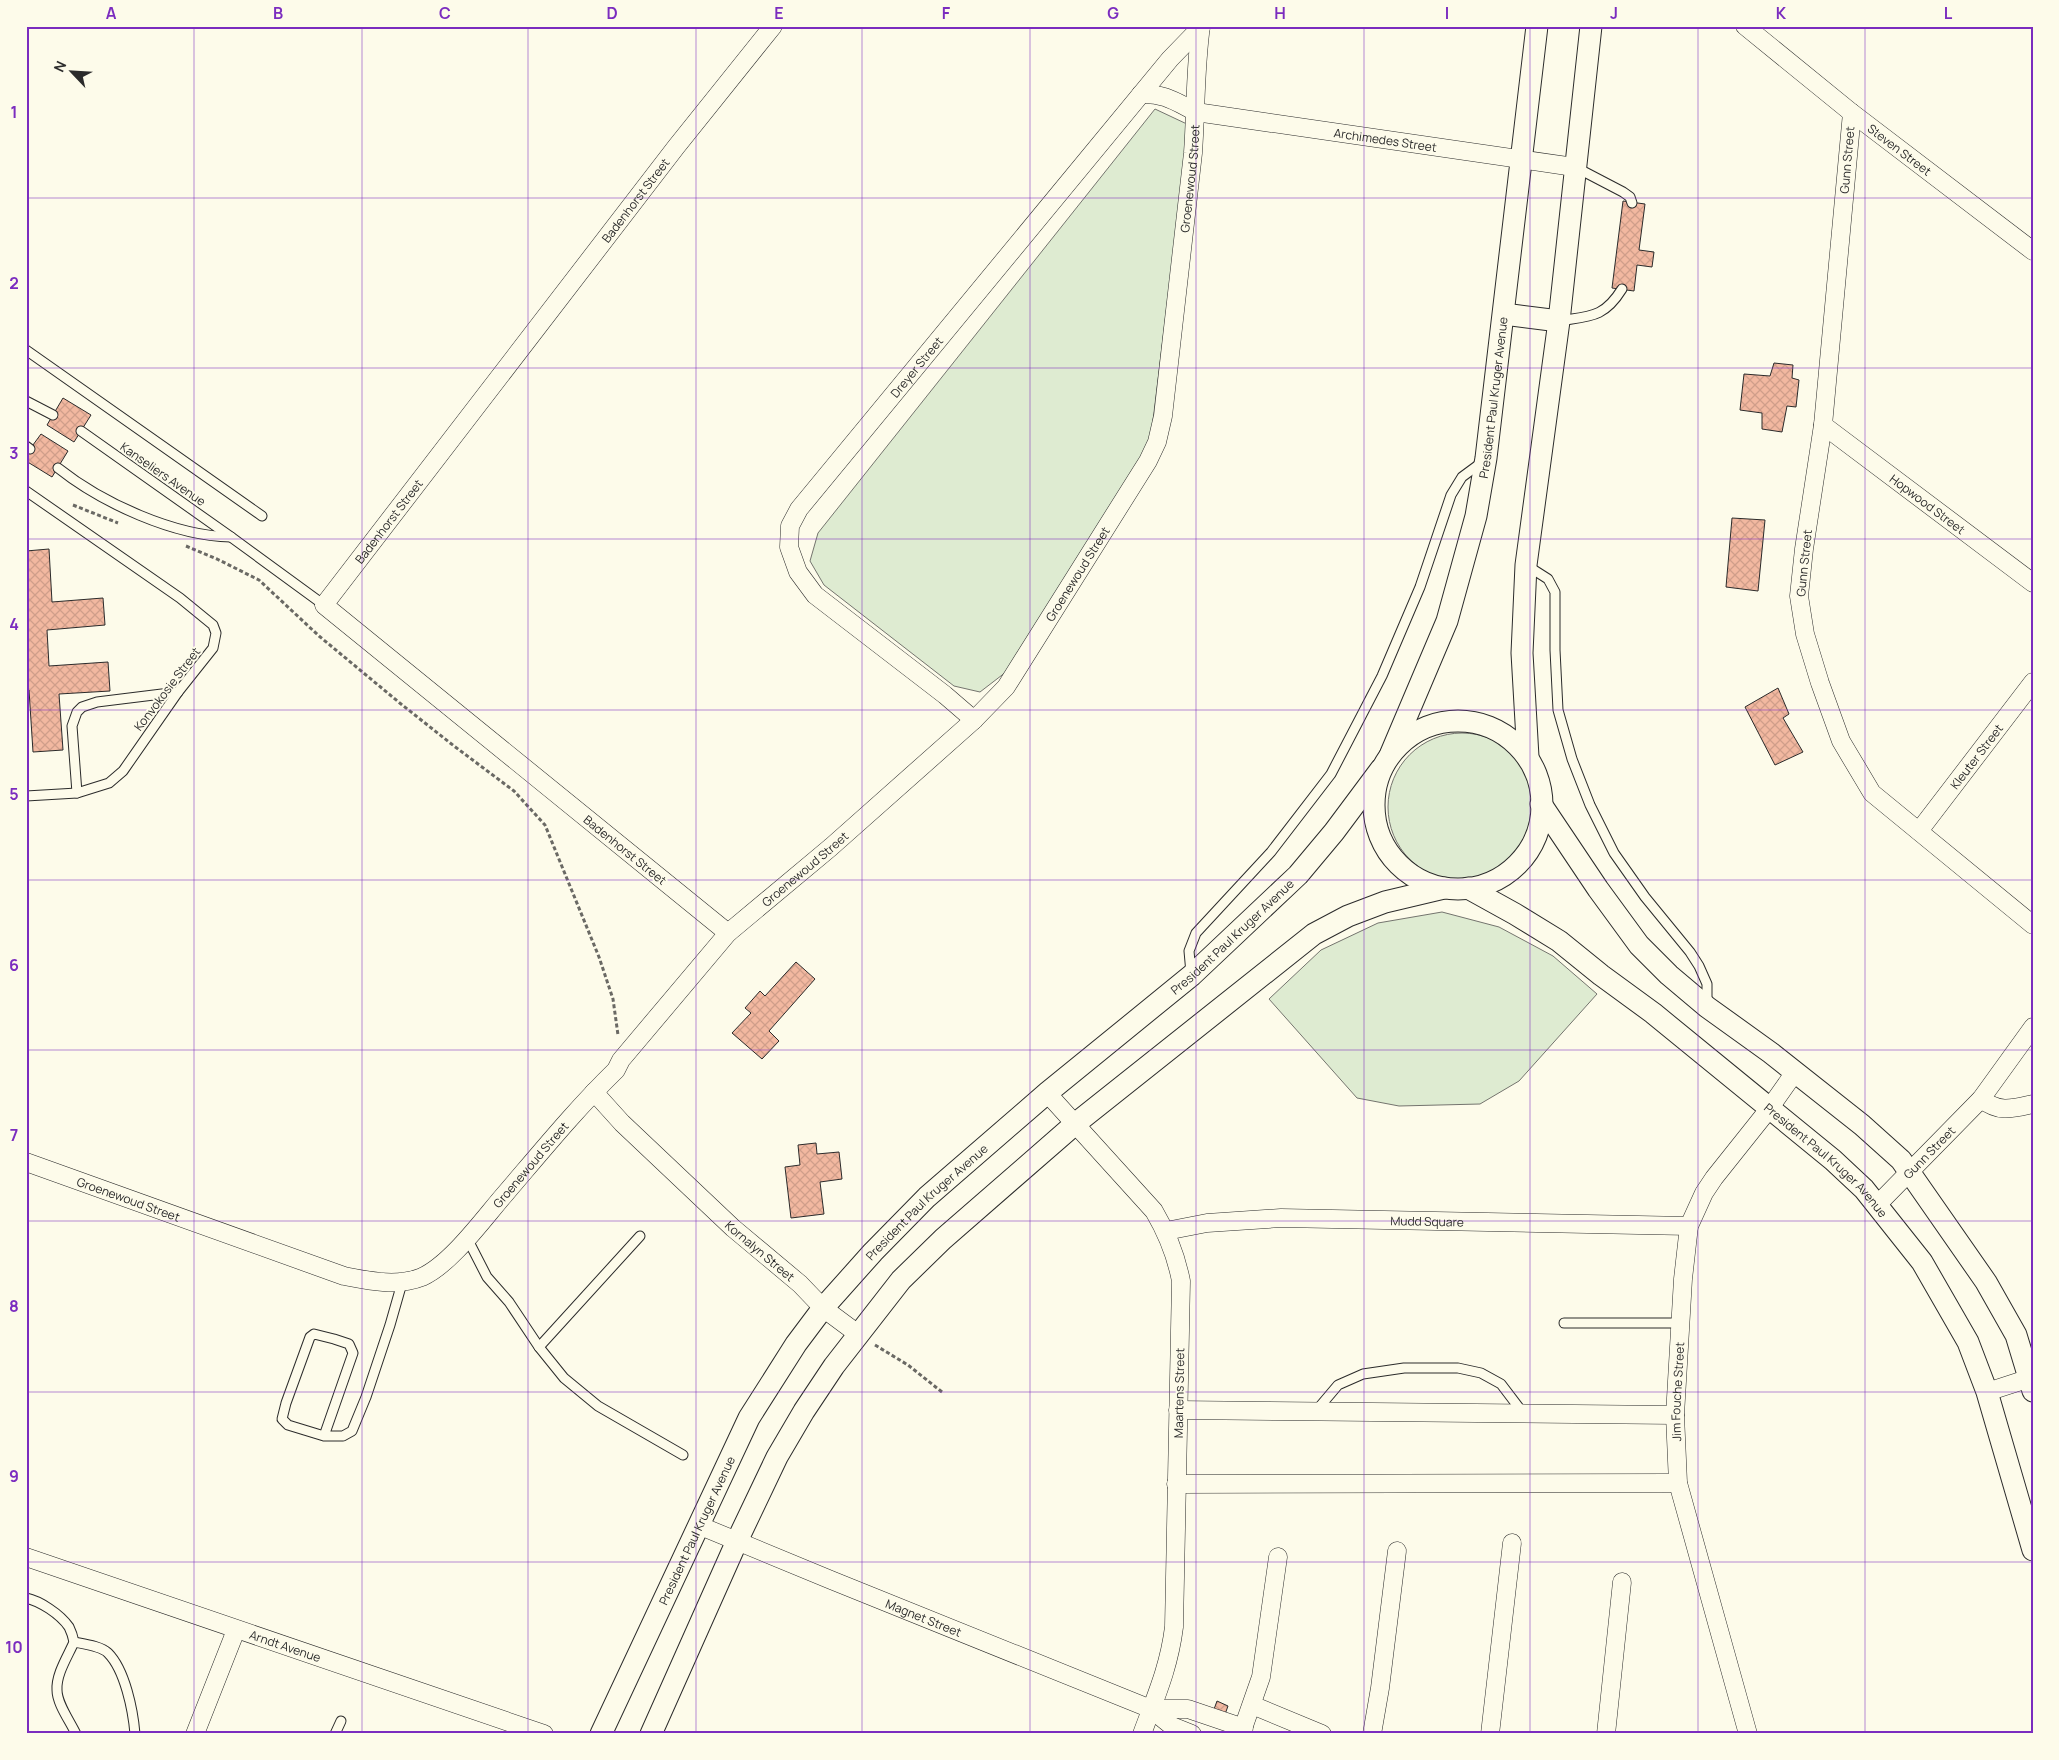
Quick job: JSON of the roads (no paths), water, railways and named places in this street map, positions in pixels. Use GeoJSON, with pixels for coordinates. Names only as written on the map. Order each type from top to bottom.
{"type":"FeatureCollection","features":[{"type":"Feature","properties":{"kind":"street","name":"Badenhorst Street"},"geometry":{"type":"LineString","coordinates":[[728,933],[324,605],[676,147],[773,26]]}},
{"type":"Feature","properties":{"kind":"street","name":"President Paul Kruger Avenue"},"geometry":{"type":"LineString","coordinates":[[601,1734],[749,1418],[796,1344],[823,1308],[873,1252],[927,1197],[1047,1093],[1192,975],[1298,875],[1334,832],[1386,761],[1447,621],[1476,516],[1486,458],[1538,26]]}},
{"type":"Feature","properties":{"kind":"street"},"geometry":{"type":"LineString","coordinates":[[651,1734],[737,1541],[777,1458],[804,1411],[858,1334],[901,1280],[943,1239],[1075,1124],[1314,934],[1348,916],[1385,902],[1444,888],[1468,888],[1494,881],[1517,865],[1533,842],[1541,816],[1541,804],[1540,788],[1528,757],[1522,653],[1526,565],[1559,322],[1574,167],[1591,26]]}},
{"type":"Feature","properties":{"kind":"street","name":"Steven Street"},"geometry":{"type":"LineString","coordinates":[[1745,26],[1852,112],[2033,251]]}},
{"type":"Feature","properties":{"kind":"street","name":"Dreyer Street"},"geometry":{"type":"LineString","coordinates":[[974,720],[815,595],[798,572],[792,556],[789,547],[790,526],[799,509],[1141,94],[1201,27]]}},
{"type":"Feature","properties":{"kind":"street","name":"Groenewoud Street"},"geometry":{"type":"LineString","coordinates":[[26,1162],[344,1276],[379,1282],[402,1282],[421,1277],[435,1270],[467,1238],[594,1092],[616,1070],[621,1060],[728,933],[830,847],[991,703],[1017,672],[1090,551],[1148,461],[1158,442],[1164,416],[1196,112],[1195,80],[1201,27]]}},
{"type":"Feature","properties":{"kind":"street","name":"Archimedes Street"},"geometry":{"type":"LineString","coordinates":[[1141,94],[1156,94],[1167,97],[1196,112],[1574,167]]}},
{"type":"Feature","properties":{"kind":"street","name":"Gunn Street"},"geometry":{"type":"LineString","coordinates":[[1852,112],[1823,425],[1804,549],[1799,596],[1805,634],[1841,741],[1872,792],[2033,925]]}},
{"type":"Feature","properties":{"kind":"street"},"geometry":{"type":"LineString","coordinates":[[1504,314],[1559,322]]}},
{"type":"Feature","properties":{"kind":"street","name":"Hopwood Street"},"geometry":{"type":"LineString","coordinates":[[1823,425],[2033,583]]}},
{"type":"Feature","properties":{"kind":"street","name":"Kleuter Street"},"geometry":{"type":"LineString","coordinates":[[1919,831],[2033,682]]}},
{"type":"Feature","properties":{"kind":"street","name":"Dreyer Street"},"geometry":{"type":"LineString","coordinates":[[944,695],[963,700],[991,703]]}},
{"type":"Feature","properties":{"kind":"street"},"geometry":{"type":"LineString","coordinates":[[1444,888],[1415,878],[1392,857],[1377,830],[1374,800],[1386,761],[1410,735],[1434,724],[1461,720],[1487,725],[1510,738],[1528,757]]}},
{"type":"Feature","properties":{"kind":"street"},"geometry":{"type":"LineString","coordinates":[[1541,804],[1598,889],[1639,945],[1669,975],[1862,1125],[1901,1160],[1986,1282],[2016,1335],[2031,1382],[1987,1392]]}},
{"type":"Feature","properties":{"kind":"street","name":"President Paul Kruger Avenue"},"geometry":{"type":"LineString","coordinates":[[1468,888],[1559,941],[1653,1013],[1833,1160],[1864,1189],[1922,1262],[1968,1342],[1987,1392],[2033,1550]]}},
{"type":"Feature","properties":{"kind":"street","name":"Gunn Street"},"geometry":{"type":"LineString","coordinates":[[1877,1205],[1981,1099],[2033,1027]]}},
{"type":"Feature","properties":{"kind":"street","name":"Jim Fouche Street"},"geometry":{"type":"LineString","coordinates":[[1748,1734],[1678,1483],[1675,1415],[1683,1278],[1689,1226],[1704,1193],[1795,1072]]}},
{"type":"Feature","properties":{"kind":"street","name":"Kornalyn Street"},"geometry":{"type":"LineString","coordinates":[[594,1092],[622,1123],[733,1228],[800,1284],[823,1308],[858,1334]]}},
{"type":"Feature","properties":{"kind":"street","name":"Maartens Street"},"geometry":{"type":"LineString","coordinates":[[1047,1093],[1154,1211],[1166,1231],[1177,1258],[1181,1280],[1174,1627],[1167,1667],[1142,1734]]}},
{"type":"Feature","properties":{"kind":"street"},"geometry":{"type":"LineString","coordinates":[[1981,1099],[1997,1109],[2010,1109],[2033,1104]]}},
{"type":"Feature","properties":{"kind":"street","name":"Mudd Square"},"geometry":{"type":"LineString","coordinates":[[1166,1231],[1207,1222],[1281,1218],[1689,1226]]}},
{"type":"Feature","properties":{"kind":"street"},"geometry":{"type":"LineString","coordinates":[[1178,1410],[1675,1415]]}},
{"type":"Feature","properties":{"kind":"street"},"geometry":{"type":"LineString","coordinates":[[1176,1484],[1678,1483]]}},
{"type":"Feature","properties":{"kind":"street","name":"Magnet Street"},"geometry":{"type":"LineString","coordinates":[[698,1525],[1151,1709]]}},
{"type":"Feature","properties":{"kind":"street"},"geometry":{"type":"LineString","coordinates":[[1490,1734],[1512,1543]]}},
{"type":"Feature","properties":{"kind":"street"},"geometry":{"type":"LineString","coordinates":[[1372,1734],[1379,1697],[1397,1551]]}},
{"type":"Feature","properties":{"kind":"street","name":"Arndt Avenue"},"geometry":{"type":"LineString","coordinates":[[26,1557],[544,1734]]}},
{"type":"Feature","properties":{"kind":"street"},"geometry":{"type":"LineString","coordinates":[[1151,1709],[1188,1709],[1243,1731],[1261,1677],[1278,1557]]}},
{"type":"Feature","properties":{"kind":"street"},"geometry":{"type":"LineString","coordinates":[[1606,1734],[1622,1582]]}},
{"type":"Feature","properties":{"kind":"street"},"geometry":{"type":"LineString","coordinates":[[195,1734],[236,1630]]}},
{"type":"Feature","properties":{"kind":"street"},"geometry":{"type":"LineString","coordinates":[[1252,1705],[1322,1734]]}},
{"type":"Feature","properties":{"kind":"street"},"geometry":{"type":"LineString","coordinates":[[1151,1709],[1172,1726],[1192,1734]]}},
{"type":"Feature","properties":{"kind":"lane"},"geometry":{"type":"LineString","coordinates":[[1574,167],[1623,192],[1630,197],[1632,202]]}},
{"type":"Feature","properties":{"kind":"lane"},"geometry":{"type":"LineString","coordinates":[[1559,322],[1597,315],[1613,304],[1622,289]]}},
{"type":"Feature","properties":{"kind":"lane"},"geometry":{"type":"LineString","coordinates":[[26,350],[262,516]]}},
{"type":"Feature","properties":{"kind":"lane"},"geometry":{"type":"LineString","coordinates":[[26,401],[53,416]]}},
{"type":"Feature","properties":{"kind":"lane","name":"Kanseliers Avenue"},"geometry":{"type":"LineString","coordinates":[[81,431],[324,605]]}},
{"type":"Feature","properties":{"kind":"lane"},"geometry":{"type":"LineString","coordinates":[[1192,975],[1189,951],[1196,933],[1271,852],[1331,774],[1382,676],[1420,587],[1451,495],[1462,477],[1486,458]]}},
{"type":"Feature","properties":{"kind":"lane"},"geometry":{"type":"LineString","coordinates":[[58,468],[78,484],[102,497],[164,524],[208,536],[231,537]]}},
{"type":"Feature","properties":{"kind":"lane","name":"Konvokosie Street"},"geometry":{"type":"LineString","coordinates":[[26,491],[180,598],[213,625],[216,633],[213,648],[178,692],[122,771],[109,783],[77,793],[26,796]]}},
{"type":"Feature","properties":{"kind":"lane"},"geometry":{"type":"LineString","coordinates":[[1526,565],[1548,578],[1555,592],[1554,650],[1558,710],[1572,759],[1590,805],[1614,853],[1645,897],[1690,952],[1699,966],[1707,984],[1707,1006]]}},
{"type":"Feature","properties":{"kind":"lane"},"geometry":{"type":"LineString","coordinates":[[77,793],[72,726],[76,712],[82,707],[98,702],[178,692]]}},
{"type":"Feature","properties":{"kind":"lane"},"geometry":{"type":"LineString","coordinates":[[539,1346],[640,1236]]}},
{"type":"Feature","properties":{"kind":"lane"},"geometry":{"type":"LineString","coordinates":[[467,1238],[487,1278],[509,1302],[564,1378],[598,1406],[682,1455]]}},
{"type":"Feature","properties":{"kind":"lane"},"geometry":{"type":"LineString","coordinates":[[324,1436],[353,1353],[349,1344],[334,1338],[314,1334],[310,1337],[282,1419],[288,1426],[324,1436],[343,1436],[352,1431],[366,1397],[402,1282]]}},
{"type":"Feature","properties":{"kind":"lane"},"geometry":{"type":"LineString","coordinates":[[1564,1323],[1681,1323]]}},
{"type":"Feature","properties":{"kind":"lane"},"geometry":{"type":"LineString","coordinates":[[1315,1412],[1338,1385],[1363,1374],[1404,1368],[1458,1368],[1481,1373],[1500,1384],[1523,1414]]}},
{"type":"Feature","properties":{"kind":"lane"},"geometry":{"type":"LineString","coordinates":[[26,1598],[59,1616],[69,1627],[74,1642],[62,1669],[57,1690],[61,1704],[76,1734]]}},
{"type":"Feature","properties":{"kind":"lane"},"geometry":{"type":"LineString","coordinates":[[74,1642],[107,1652],[120,1670],[128,1697],[135,1734]]}},
{"type":"Feature","properties":{"kind":"lane"},"geometry":{"type":"LineString","coordinates":[[336,1734],[341,1721]]}}]}
